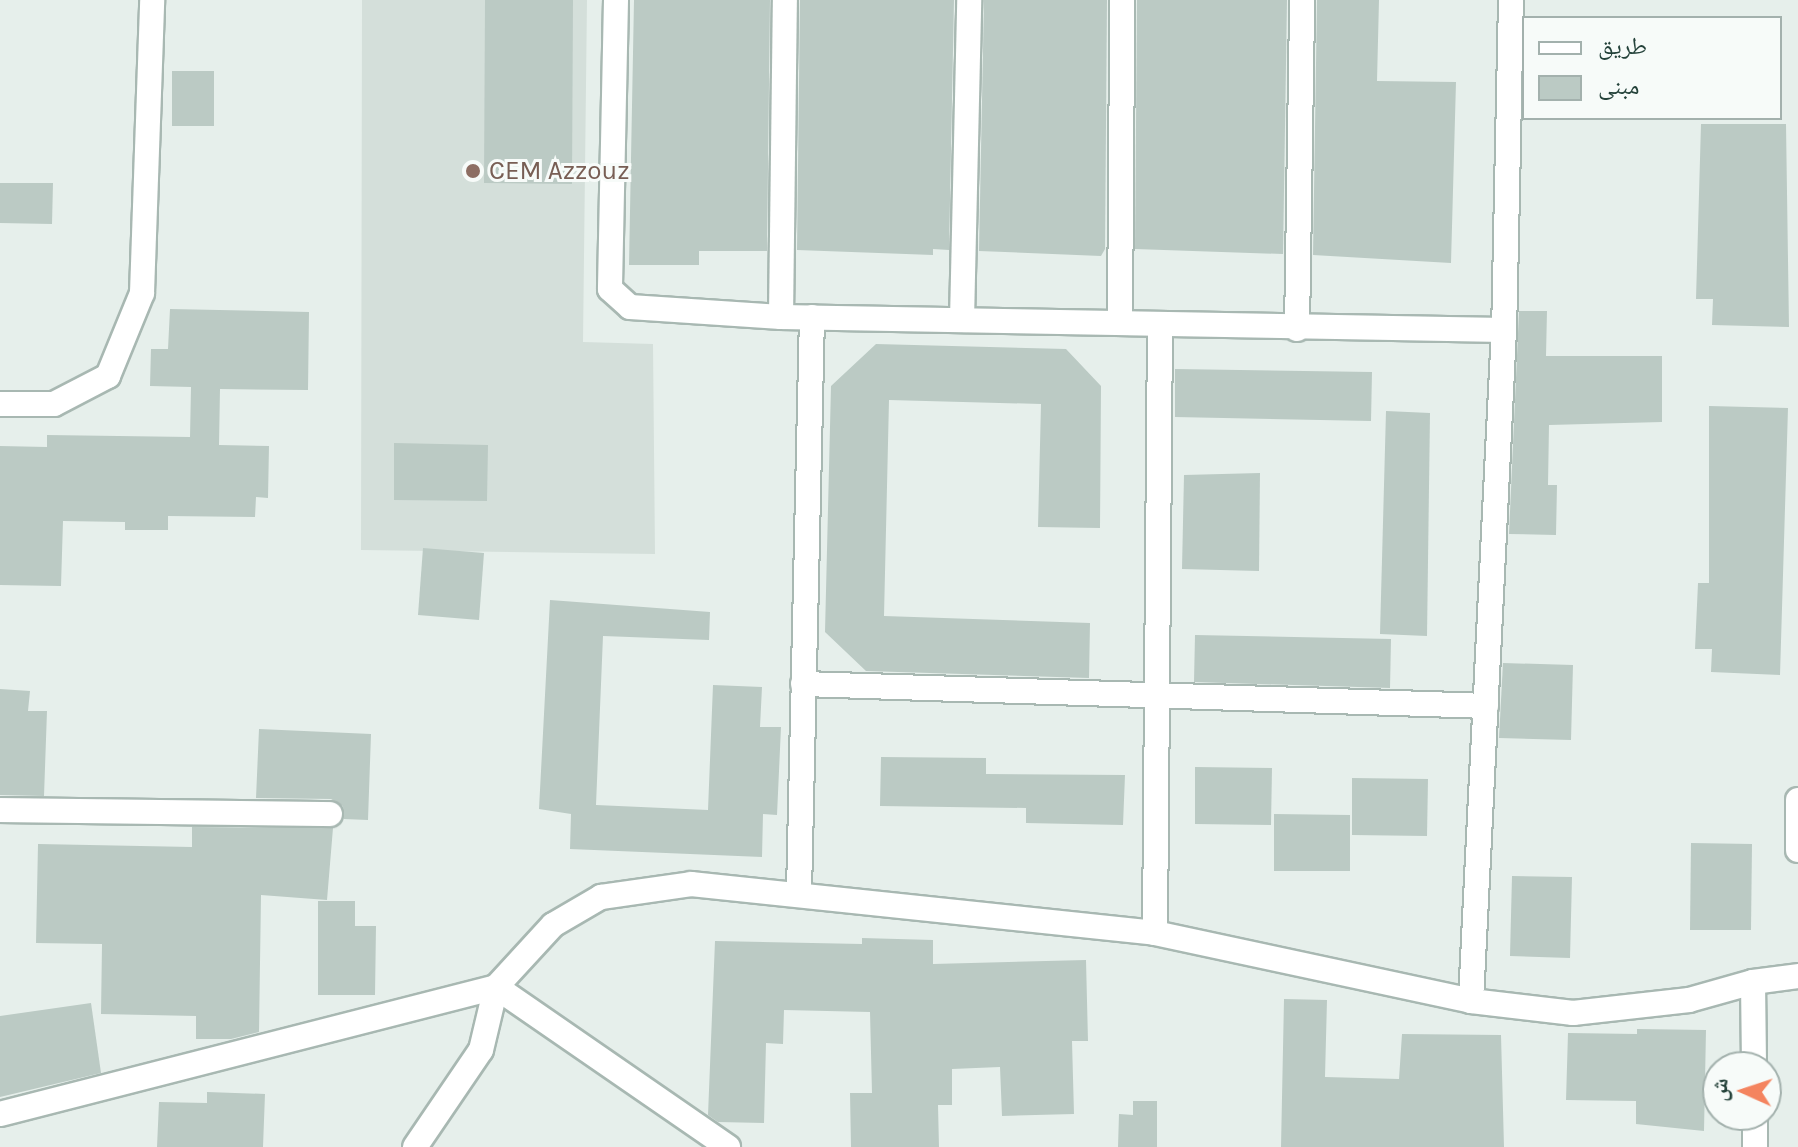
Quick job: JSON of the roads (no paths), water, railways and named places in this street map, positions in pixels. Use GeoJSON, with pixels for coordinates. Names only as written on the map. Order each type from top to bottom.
{"type":"FeatureCollection","features":[{"type":"Feature","properties":{"kind":"street"},"geometry":{"type":"LineString","coordinates":[[0,404],[54,404],[108,376],[142,293],[152,0]]}},
{"type":"Feature","properties":{"kind":"street"},"geometry":{"type":"LineString","coordinates":[[616,0],[610,289],[630,307],[781,317],[1297,329],[1504,330]]}},
{"type":"Feature","properties":{"kind":"street"},"geometry":{"type":"LineString","coordinates":[[781,317],[785,0]]}},
{"type":"Feature","properties":{"kind":"street"},"geometry":{"type":"LineString","coordinates":[[962,320],[969,0]]}},
{"type":"Feature","properties":{"kind":"street"},"geometry":{"type":"LineString","coordinates":[[1120,323],[1122,0]]}},
{"type":"Feature","properties":{"kind":"street"},"geometry":{"type":"LineString","coordinates":[[1297,329],[1302,0]]}},
{"type":"Feature","properties":{"kind":"street"},"geometry":{"type":"LineString","coordinates":[[1471,1001],[1504,330],[1511,0]]}},
{"type":"Feature","properties":{"kind":"street"},"geometry":{"type":"LineString","coordinates":[[799,893],[812,317]]}},
{"type":"Feature","properties":{"kind":"street"},"geometry":{"type":"LineString","coordinates":[[1155,933],[1160,324]]}},
{"type":"Feature","properties":{"kind":"street"},"geometry":{"type":"LineString","coordinates":[[803,684],[1486,706]]}},
{"type":"Feature","properties":{"kind":"street"},"geometry":{"type":"LineString","coordinates":[[1798,800],[1798,850]]}},
{"type":"Feature","properties":{"kind":"street"},"geometry":{"type":"LineString","coordinates":[[0,810],[330,814]]}},
{"type":"Feature","properties":{"kind":"street"},"geometry":{"type":"LineString","coordinates":[[415,1147],[481,1050],[496,987],[553,925],[601,897],[691,884],[1155,933],[1471,1001],[1573,1013],[1689,1000],[1753,982],[1798,976]]}},
{"type":"Feature","properties":{"kind":"street"},"geometry":{"type":"LineString","coordinates":[[1753,982],[1754,1051]]}},
{"type":"Feature","properties":{"kind":"street"},"geometry":{"type":"LineString","coordinates":[[0,1114],[496,987],[728,1147]]}},
{"type":"Feature","properties":{"kind":"place","name":"CEM Azzouz"},"geometry":{"type":"Point","coordinates":[473,171]}}]}
